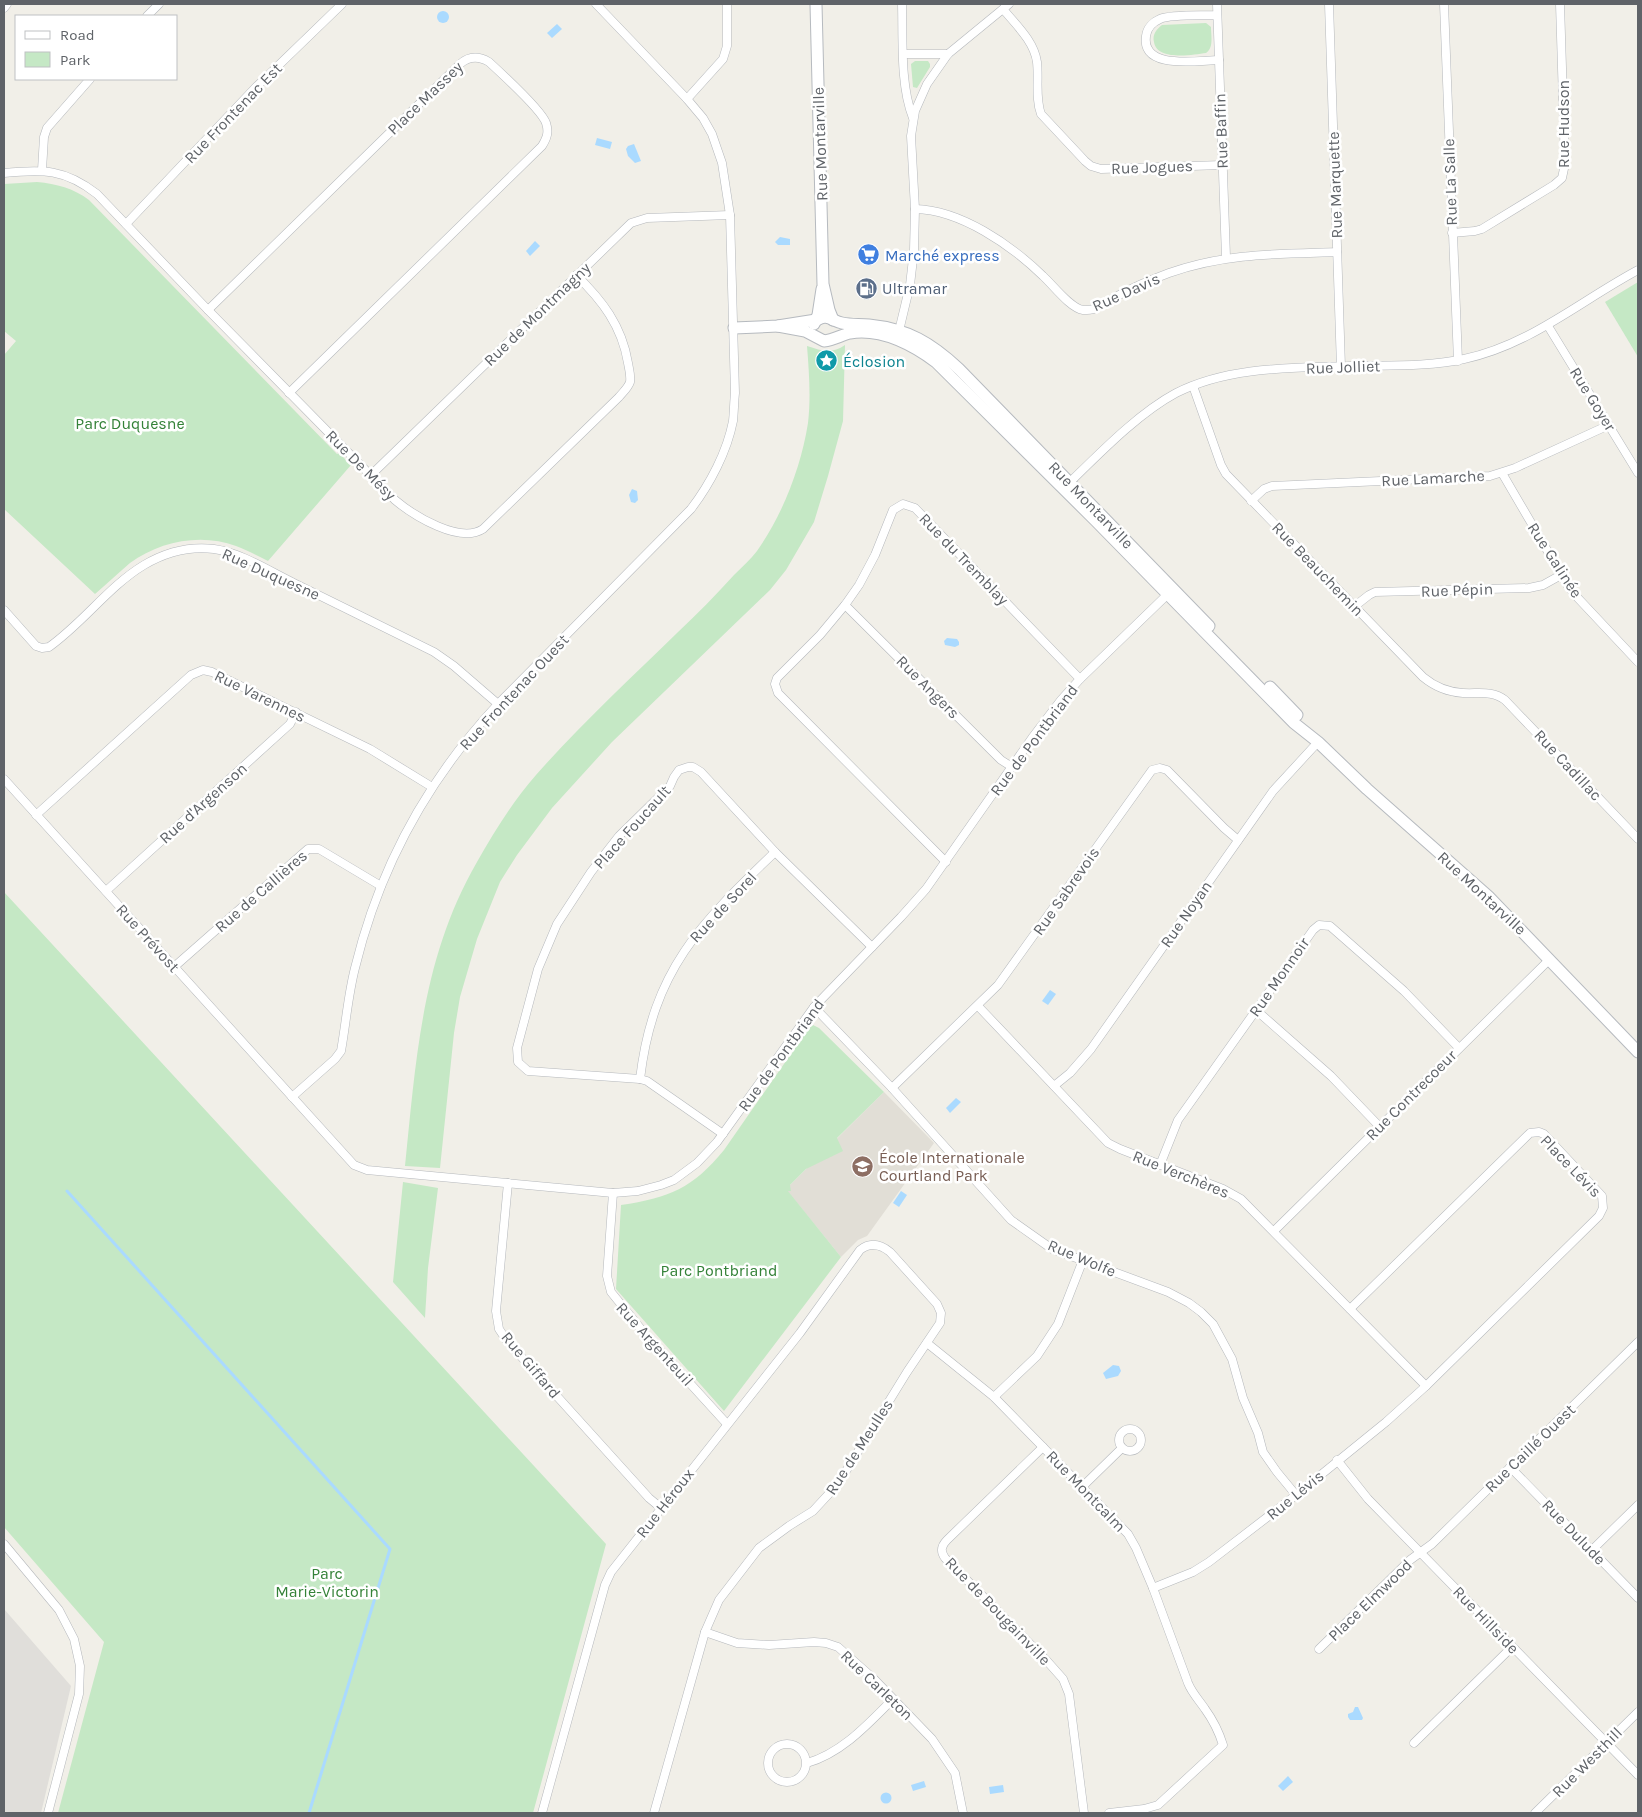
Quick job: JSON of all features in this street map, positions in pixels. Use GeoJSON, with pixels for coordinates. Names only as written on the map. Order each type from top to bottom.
{"type":"FeatureCollection","features":[{"type":"Feature","properties":{"kind":"street"},"geometry":{"type":"LineString","coordinates":[[4,8],[7,4]]}},
{"type":"Feature","properties":{"kind":"street"},"geometry":{"type":"LineString","coordinates":[[148,15],[159,4]]}},
{"type":"Feature","properties":{"kind":"street","name":"Rue Frontenac Est"},"geometry":{"type":"LineString","coordinates":[[126,224],[255,88],[342,4]]}},
{"type":"Feature","properties":{"kind":"street"},"geometry":{"type":"LineString","coordinates":[[596,4],[687,99],[703,118],[717,147],[727,188],[730,215],[734,328]]}},
{"type":"Feature","properties":{"kind":"street"},"geometry":{"type":"LineString","coordinates":[[687,99],[723,59],[727,46],[727,4]]}},
{"type":"Feature","properties":{"kind":"street","name":"Rue Montarville"},"geometry":{"type":"LineString","coordinates":[[814,335],[813,327],[823,284],[816,4]]}},
{"type":"Feature","properties":{"kind":"street"},"geometry":{"type":"LineString","coordinates":[[902,4],[907,104],[913,118]]}},
{"type":"Feature","properties":{"kind":"street","name":"Rue Baffin"},"geometry":{"type":"LineString","coordinates":[[1217,4],[1226,257]]}},
{"type":"Feature","properties":{"kind":"street","name":"Rue Marquette"},"geometry":{"type":"LineString","coordinates":[[1329,4],[1341,367]]}},
{"type":"Feature","properties":{"kind":"street","name":"Rue La Salle"},"geometry":{"type":"LineString","coordinates":[[1444,4],[1458,361]]}},
{"type":"Feature","properties":{"kind":"street","name":"Rue Hudson"},"geometry":{"type":"LineString","coordinates":[[1452,233],[1482,229],[1554,185],[1563,174],[1565,164],[1560,4]]}},
{"type":"Feature","properties":{"kind":"street"},"geometry":{"type":"LineString","coordinates":[[898,335],[912,272],[914,210],[911,136],[913,118],[927,84],[948,54],[1006,6]]}},
{"type":"Feature","properties":{"kind":"street","name":"Rue Jogues"},"geometry":{"type":"LineString","coordinates":[[1006,6],[1034,51],[1037,66],[1038,103],[1041,114],[1088,164],[1101,169],[1222,165]]}},
{"type":"Feature","properties":{"kind":"street"},"geometry":{"type":"LineString","coordinates":[[1217,15],[1160,18],[1150,27],[1146,40],[1151,53],[1163,60],[1219,60]]}},
{"type":"Feature","properties":{"kind":"street"},"geometry":{"type":"LineString","coordinates":[[904,54],[948,54]]}},
{"type":"Feature","properties":{"kind":"street","name":"Place Massey"},"geometry":{"type":"LineString","coordinates":[[208,310],[460,64],[473,57],[489,62],[544,119],[548,132],[546,141],[289,393]]}},
{"type":"Feature","properties":{"kind":"street"},"geometry":{"type":"LineString","coordinates":[[42,170],[44,137],[47,128],[89,80]]}},
{"type":"Feature","properties":{"kind":"street","name":"Rue De Mésy"},"geometry":{"type":"LineString","coordinates":[[4,173],[42,170],[68,177],[84,184],[97,194],[289,393],[396,500],[423,518],[463,534],[472,534],[483,529],[630,383],[627,354],[613,318],[601,300],[576,275]]}},
{"type":"Feature","properties":{"kind":"street","name":"Rue Davis"},"geometry":{"type":"LineString","coordinates":[[914,210],[925,210],[942,214],[994,237],[1031,265],[1073,306],[1085,310],[1094,309],[1124,292],[1169,273],[1226,257],[1338,252]]}},
{"type":"Feature","properties":{"kind":"street","name":"Rue de Montmagny"},"geometry":{"type":"LineString","coordinates":[[371,475],[628,226],[638,220],[730,215]]}},
{"type":"Feature","properties":{"kind":"street","name":"Rue Jolliet"},"geometry":{"type":"LineString","coordinates":[[1066,486],[1145,414],[1170,397],[1192,386],[1256,371],[1430,364],[1458,361],[1502,348],[1548,326],[1638,270]]}},
{"type":"Feature","properties":{"kind":"street","name":"Rue Montarville"},"geometry":{"type":"LineString","coordinates":[[823,284],[833,320]]}},
{"type":"Feature","properties":{"kind":"street","name":"Rue Montarville"},"geometry":{"type":"LineString","coordinates":[[734,328],[778,326],[825,317],[844,324],[870,325],[898,335],[921,340],[946,357],[1066,486],[1170,592],[1300,718],[1318,742],[1367,789],[1488,896],[1638,1052]]}},
{"type":"Feature","properties":{"kind":"street"},"geometry":{"type":"LineString","coordinates":[[829,340],[837,332],[833,320]]}},
{"type":"Feature","properties":{"kind":"street","name":"Rue Montarville"},"geometry":{"type":"LineString","coordinates":[[778,326],[805,331],[821,340],[829,340],[856,333],[898,335]]}},
{"type":"Feature","properties":{"kind":"street","name":"Rue Goyer"},"geometry":{"type":"LineString","coordinates":[[1548,326],[1638,473]]}},
{"type":"Feature","properties":{"kind":"street","name":"Rue Frontenac Ouest"},"geometry":{"type":"LineString","coordinates":[[292,1097],[336,1059],[341,1051],[354,969],[371,912],[402,838],[432,788],[475,730],[498,704],[691,509],[703,493],[728,439],[733,420],[735,377],[734,328]]}},
{"type":"Feature","properties":{"kind":"street","name":"Rue Beauchemin"},"geometry":{"type":"LineString","coordinates":[[1192,386],[1222,468],[1251,501],[1429,682],[1454,692],[1495,694]]}},
{"type":"Feature","properties":{"kind":"street","name":"Rue Lamarche"},"geometry":{"type":"LineString","coordinates":[[1251,501],[1264,489],[1272,486],[1490,476],[1502,473],[1609,425]]}},
{"type":"Feature","properties":{"kind":"street","name":"Rue Galinée"},"geometry":{"type":"LineString","coordinates":[[1502,473],[1576,596],[1638,662]]}},
{"type":"Feature","properties":{"kind":"street","name":"Rue du Tremblay"},"geometry":{"type":"LineString","coordinates":[[946,862],[776,690],[775,684],[777,678],[820,635],[845,605],[875,555],[893,510],[900,505],[909,505],[914,508],[1080,679]]}},
{"type":"Feature","properties":{"kind":"street","name":"Rue Duquesne"},"geometry":{"type":"LineString","coordinates":[[4,610],[36,646],[42,648],[49,647],[145,564],[163,555],[181,550],[204,548],[223,551],[268,570],[434,652],[454,666],[498,704]]}},
{"type":"Feature","properties":{"kind":"street","name":"Rue Pépin"},"geometry":{"type":"LineString","coordinates":[[1355,606],[1375,592],[1528,588],[1543,585],[1562,575]]}},
{"type":"Feature","properties":{"kind":"street","name":"Rue de Pontbriand"},"geometry":{"type":"LineString","coordinates":[[292,1097],[348,1160],[360,1168],[613,1193],[638,1191],[674,1180],[697,1163],[723,1134],[814,1007],[914,904],[1056,707],[1080,679],[1170,592]]}},
{"type":"Feature","properties":{"kind":"street","name":"Rue Angers"},"geometry":{"type":"LineString","coordinates":[[845,605],[1001,760],[1012,767]]}},
{"type":"Feature","properties":{"kind":"street","name":"Rue Varennes"},"geometry":{"type":"LineString","coordinates":[[36,815],[196,671],[203,670],[212,672],[376,752],[432,788]]}},
{"type":"Feature","properties":{"kind":"street","name":"Rue Cadillac"},"geometry":{"type":"LineString","coordinates":[[1495,694],[1508,702],[1638,839]]}},
{"type":"Feature","properties":{"kind":"street","name":"Rue d'Argenson"},"geometry":{"type":"LineString","coordinates":[[106,892],[290,724],[296,712]]}},
{"type":"Feature","properties":{"kind":"street","name":"Rue Noyan"},"geometry":{"type":"LineString","coordinates":[[1054,1086],[1070,1073],[1091,1048],[1273,791],[1292,768],[1318,742]]}},
{"type":"Feature","properties":{"kind":"street","name":"Place Foucault"},"geometry":{"type":"LineString","coordinates":[[723,1134],[654,1086],[640,1079],[532,1072],[524,1069],[518,1062],[517,1048],[526,1011],[538,969],[557,924],[591,872],[619,836],[670,786],[676,773],[688,767],[697,769],[775,852],[872,947]]}},
{"type":"Feature","properties":{"kind":"street","name":"Rue Sabrevois"},"geometry":{"type":"LineString","coordinates":[[892,1088],[978,1006],[998,984],[1152,770],[1160,768],[1167,770],[1238,840]]}},
{"type":"Feature","properties":{"kind":"street","name":"Rue Prévost"},"geometry":{"type":"LineString","coordinates":[[4,779],[292,1097]]}},
{"type":"Feature","properties":{"kind":"street","name":"Rue de Callières"},"geometry":{"type":"LineString","coordinates":[[174,967],[308,849],[319,849],[381,886]]}},
{"type":"Feature","properties":{"kind":"street","name":"Rue de Sorel"},"geometry":{"type":"LineString","coordinates":[[640,1079],[645,1046],[653,1014],[672,968],[700,928],[775,852]]}},
{"type":"Feature","properties":{"kind":"street","name":"Rue Monnoir"},"geometry":{"type":"LineString","coordinates":[[1160,1165],[1178,1120],[1313,930],[1319,926],[1324,925],[1336,931],[1404,991],[1459,1048]]}},
{"type":"Feature","properties":{"kind":"street","name":"Rue Contrecoeur"},"geometry":{"type":"LineString","coordinates":[[1274,1231],[1550,959]]}},
{"type":"Feature","properties":{"kind":"street","name":"Rue Verchères"},"geometry":{"type":"LineString","coordinates":[[978,1006],[1108,1143],[1116,1148],[1232,1193],[1245,1203],[1426,1386]]}},
{"type":"Feature","properties":{"kind":"street","name":"Rue Wolfe"},"geometry":{"type":"LineString","coordinates":[[814,1007],[892,1088],[1011,1220],[1052,1249],[1168,1292],[1189,1303],[1213,1324],[1232,1359],[1243,1398],[1258,1433],[1263,1452],[1296,1495]]}},
{"type":"Feature","properties":{"kind":"street"},"geometry":{"type":"LineString","coordinates":[[1256,1010],[1331,1076],[1379,1126]]}},
{"type":"Feature","properties":{"kind":"street","name":"Place Lévis"},"geometry":{"type":"LineString","coordinates":[[1350,1310],[1526,1136],[1536,1132],[1544,1134],[1601,1194],[1604,1202],[1602,1211],[1426,1386]]}},
{"type":"Feature","properties":{"kind":"street","name":"Rue Giffard"},"geometry":{"type":"LineString","coordinates":[[508,1183],[496,1311],[500,1329],[507,1340],[648,1498],[661,1508]]}},
{"type":"Feature","properties":{"kind":"street","name":"Rue Argenteuil"},"geometry":{"type":"LineString","coordinates":[[613,1193],[607,1276],[611,1292],[645,1334],[727,1424]]}},
{"type":"Feature","properties":{"kind":"street","name":"Rue Héroux"},"geometry":{"type":"LineString","coordinates":[[542,1813],[606,1580],[800,1333],[860,1250],[865,1246],[877,1245]]}},
{"type":"Feature","properties":{"kind":"street","name":"Rue de Meulles"},"geometry":{"type":"LineString","coordinates":[[654,1813],[705,1632],[719,1600],[760,1548],[789,1526],[813,1512],[838,1484],[907,1372],[940,1323],[939,1307],[890,1252],[877,1245]]}},
{"type":"Feature","properties":{"kind":"street"},"geometry":{"type":"LineString","coordinates":[[994,1398],[1037,1356],[1058,1324],[1082,1260]]}},
{"type":"Feature","properties":{"kind":"street","name":"Rue Caillé Ouest"},"geometry":{"type":"LineString","coordinates":[[1421,1553],[1638,1342]]}},
{"type":"Feature","properties":{"kind":"street","name":"Rue Montcalm"},"geometry":{"type":"LineString","coordinates":[[927,1344],[994,1398],[1128,1534],[1136,1548],[1188,1683],[1218,1731],[1223,1745],[1158,1804],[1145,1811]]}},
{"type":"Feature","properties":{"kind":"street","name":"Rue Lévis"},"geometry":{"type":"LineString","coordinates":[[1153,1588],[1204,1566],[1296,1495],[1386,1422],[1426,1386]]}},
{"type":"Feature","properties":{"kind":"street","name":"Rue de Bougainville"},"geometry":{"type":"LineString","coordinates":[[1043,1447],[947,1540],[942,1546],[942,1551],[945,1558],[1063,1679],[1070,1699],[1084,1813]]}},
{"type":"Feature","properties":{"kind":"street"},"geometry":{"type":"LineString","coordinates":[[1082,1487],[1122,1448]]}},
{"type":"Feature","properties":{"kind":"street","name":"Rue Hillside"},"geometry":{"type":"LineString","coordinates":[[1337,1460],[1368,1499],[1638,1775]]}},
{"type":"Feature","properties":{"kind":"street","name":"Rue Dulude"},"geometry":{"type":"LineString","coordinates":[[1510,1467],[1638,1598]]}},
{"type":"Feature","properties":{"kind":"street"},"geometry":{"type":"LineString","coordinates":[[1592,1550],[1638,1505]]}},
{"type":"Feature","properties":{"kind":"street"},"geometry":{"type":"LineString","coordinates":[[4,1544],[59,1610],[74,1639],[80,1666],[79,1694],[48,1813]]}},
{"type":"Feature","properties":{"kind":"street","name":"Place Elmwood"},"geometry":{"type":"LineString","coordinates":[[1319,1649],[1410,1560],[1421,1553]]}},
{"type":"Feature","properties":{"kind":"street","name":"Rue Carleton"},"geometry":{"type":"LineString","coordinates":[[705,1632],[729,1641],[747,1644],[769,1645],[814,1642],[838,1647],[850,1656],[932,1739],[956,1773],[962,1813]]}},
{"type":"Feature","properties":{"kind":"street"},"geometry":{"type":"LineString","coordinates":[[1414,1743],[1512,1647]]}},
{"type":"Feature","properties":{"kind":"street"},"geometry":{"type":"LineString","coordinates":[[806,1763],[822,1758],[857,1735],[893,1699]]}},
{"type":"Feature","properties":{"kind":"street","name":"Rue Westhill"},"geometry":{"type":"LineString","coordinates":[[1535,1813],[1638,1712]]}},
{"type":"Feature","properties":{"kind":"street"},"geometry":{"type":"LineString","coordinates":[[784,1744],[797,1747],[802,1751],[806,1763],[803,1774],[799,1779],[787,1783],[771,1774],[768,1762],[773,1750],[784,1744]]}},
{"type":"Feature","properties":{"kind":"street"},"geometry":{"type":"LineString","coordinates":[[1109,1813],[1145,1811]]}},
{"type":"Feature","properties":{"kind":"shaded area","name":"École Internationale Courtland Park"},"geometry":{"type":"Polygon","coordinates":[[[884,1092],[934,1143],[867,1236],[858,1240],[841,1257],[786,1189],[884,1092]]]}},
{"type":"Feature","properties":{"kind":"shaded area"},"geometry":{"type":"Polygon","coordinates":[[[4,1609],[71,1686],[41,1813],[4,1813],[4,1609]]]}},
{"type":"Feature","properties":{"kind":"green space"},"geometry":{"type":"Polygon","coordinates":[[[1206,23],[1211,27],[1212,38],[1209,51],[1206,53],[1192,55],[1168,54],[1161,52],[1154,42],[1154,34],[1162,25],[1206,23]]]}},
{"type":"Feature","properties":{"kind":"green space"},"geometry":{"type":"Polygon","coordinates":[[[915,61],[928,61],[930,64],[917,88],[913,87],[911,64],[915,61]]]}},
{"type":"Feature","properties":{"kind":"green space","name":"Parc Duquesne"},"geometry":{"type":"Polygon","coordinates":[[[37,182],[64,187],[77,192],[89,200],[337,454],[339,453],[351,465],[268,561],[223,542],[209,540],[181,541],[154,549],[142,555],[130,563],[95,594],[4,509],[4,355],[16,341],[4,331],[4,184],[37,182]]]}},
{"type":"Feature","properties":{"kind":"green space"},"geometry":{"type":"Polygon","coordinates":[[[1638,282],[1638,357],[1605,302],[1638,282]]]}},
{"type":"Feature","properties":{"kind":"green space"},"geometry":{"type":"Polygon","coordinates":[[[845,345],[843,421],[814,522],[786,570],[770,590],[612,742],[552,808],[517,855],[500,882],[477,939],[460,997],[454,1033],[440,1168],[405,1166],[418,1048],[433,972],[444,935],[459,898],[477,862],[519,795],[553,756],[699,612],[757,551],[775,522],[790,490],[805,440],[809,404],[807,346],[831,351],[845,345]]]}},
{"type":"Feature","properties":{"kind":"green space","name":"Parc Marie-Victorin"},"geometry":{"type":"Polygon","coordinates":[[[4,892],[606,1544],[533,1813],[58,1813],[104,1642],[4,1527],[4,892]]]}},
{"type":"Feature","properties":{"kind":"green space","name":"Parc Pontbriand"},"geometry":{"type":"Polygon","coordinates":[[[813,1025],[819,1028],[884,1092],[837,1138],[843,1151],[806,1169],[790,1185],[791,1191],[788,1191],[841,1257],[724,1411],[616,1289],[621,1205],[667,1195],[702,1174],[724,1150],[809,1028],[813,1025]]]}},
{"type":"Feature","properties":{"kind":"green space"},"geometry":{"type":"Polygon","coordinates":[[[403,1182],[438,1188],[428,1268],[425,1318],[393,1282],[403,1182]]]}},
{"type":"Feature","properties":{"kind":"water"},"geometry":{"type":"Polygon","coordinates":[[[443,11],[449,17],[443,23],[437,17],[443,11]]]}},
{"type":"Feature","properties":{"kind":"water"},"geometry":{"type":"Polygon","coordinates":[[[557,24],[562,29],[552,38],[547,33],[557,24]]]}},
{"type":"Feature","properties":{"kind":"water"},"geometry":{"type":"Polygon","coordinates":[[[597,138],[612,142],[610,149],[595,145],[597,138]]]}},
{"type":"Feature","properties":{"kind":"water"},"geometry":{"type":"Polygon","coordinates":[[[634,144],[641,161],[635,163],[628,156],[626,149],[634,144]]]}},
{"type":"Feature","properties":{"kind":"water"},"geometry":{"type":"Polygon","coordinates":[[[780,237],[790,239],[790,245],[778,245],[775,242],[780,237]]]}},
{"type":"Feature","properties":{"kind":"water"},"geometry":{"type":"Polygon","coordinates":[[[535,241],[540,246],[530,256],[526,251],[535,241]]]}},
{"type":"Feature","properties":{"kind":"water"},"geometry":{"type":"Polygon","coordinates":[[[632,489],[637,491],[638,500],[635,503],[631,502],[629,495],[632,489]]]}},
{"type":"Feature","properties":{"kind":"water"},"geometry":{"type":"Polygon","coordinates":[[[947,638],[957,639],[959,645],[955,647],[945,645],[944,641],[947,638]]]}},
{"type":"Feature","properties":{"kind":"water"},"geometry":{"type":"Polygon","coordinates":[[[1050,990],[1056,994],[1048,1005],[1042,1001],[1050,990]]]}},
{"type":"Feature","properties":{"kind":"water"},"geometry":{"type":"Polygon","coordinates":[[[956,1098],[961,1102],[950,1113],[946,1108],[956,1098]]]}},
{"type":"Feature","properties":{"kind":"water"},"geometry":{"type":"Polygon","coordinates":[[[901,1191],[907,1195],[899,1207],[893,1203],[901,1191]]]}},
{"type":"Feature","properties":{"kind":"water"},"geometry":{"type":"Polygon","coordinates":[[[1113,1365],[1119,1366],[1121,1371],[1118,1376],[1106,1379],[1103,1373],[1113,1365]]]}},
{"type":"Feature","properties":{"kind":"water"},"geometry":{"type":"Polygon","coordinates":[[[1355,1707],[1358,1707],[1363,1718],[1362,1720],[1350,1720],[1348,1717],[1348,1714],[1353,1712],[1355,1707]]]}},
{"type":"Feature","properties":{"kind":"water"},"geometry":{"type":"Polygon","coordinates":[[[1288,1776],[1293,1782],[1283,1791],[1278,1786],[1288,1776]]]}},
{"type":"Feature","properties":{"kind":"water"},"geometry":{"type":"Polygon","coordinates":[[[924,1781],[926,1787],[913,1791],[911,1785],[924,1781]]]}},
{"type":"Feature","properties":{"kind":"water"},"geometry":{"type":"Polygon","coordinates":[[[1003,1785],[1004,1792],[990,1794],[989,1787],[1003,1785]]]}},
{"type":"Feature","properties":{"kind":"water"},"geometry":{"type":"Polygon","coordinates":[[[886,1792],[892,1798],[886,1804],[880,1798],[886,1792]]]}},
{"type":"Feature","properties":{"kind":"waterway"},"geometry":{"type":"LineString","coordinates":[[67,1191],[390,1549],[309,1813]]}},
{"type":"Feature","properties":{"kind":"place","name":"Marché express"},"geometry":{"type":"Point","coordinates":[869,255]}},
{"type":"Feature","properties":{"kind":"place","name":"Ultramar"},"geometry":{"type":"Point","coordinates":[866,288]}},
{"type":"Feature","properties":{"kind":"place","name":"Éclosion"},"geometry":{"type":"Point","coordinates":[827,361]}},
{"type":"Feature","properties":{"kind":"place","name":"École Internationale Courtland Park"},"geometry":{"type":"Point","coordinates":[863,1166]}}]}
